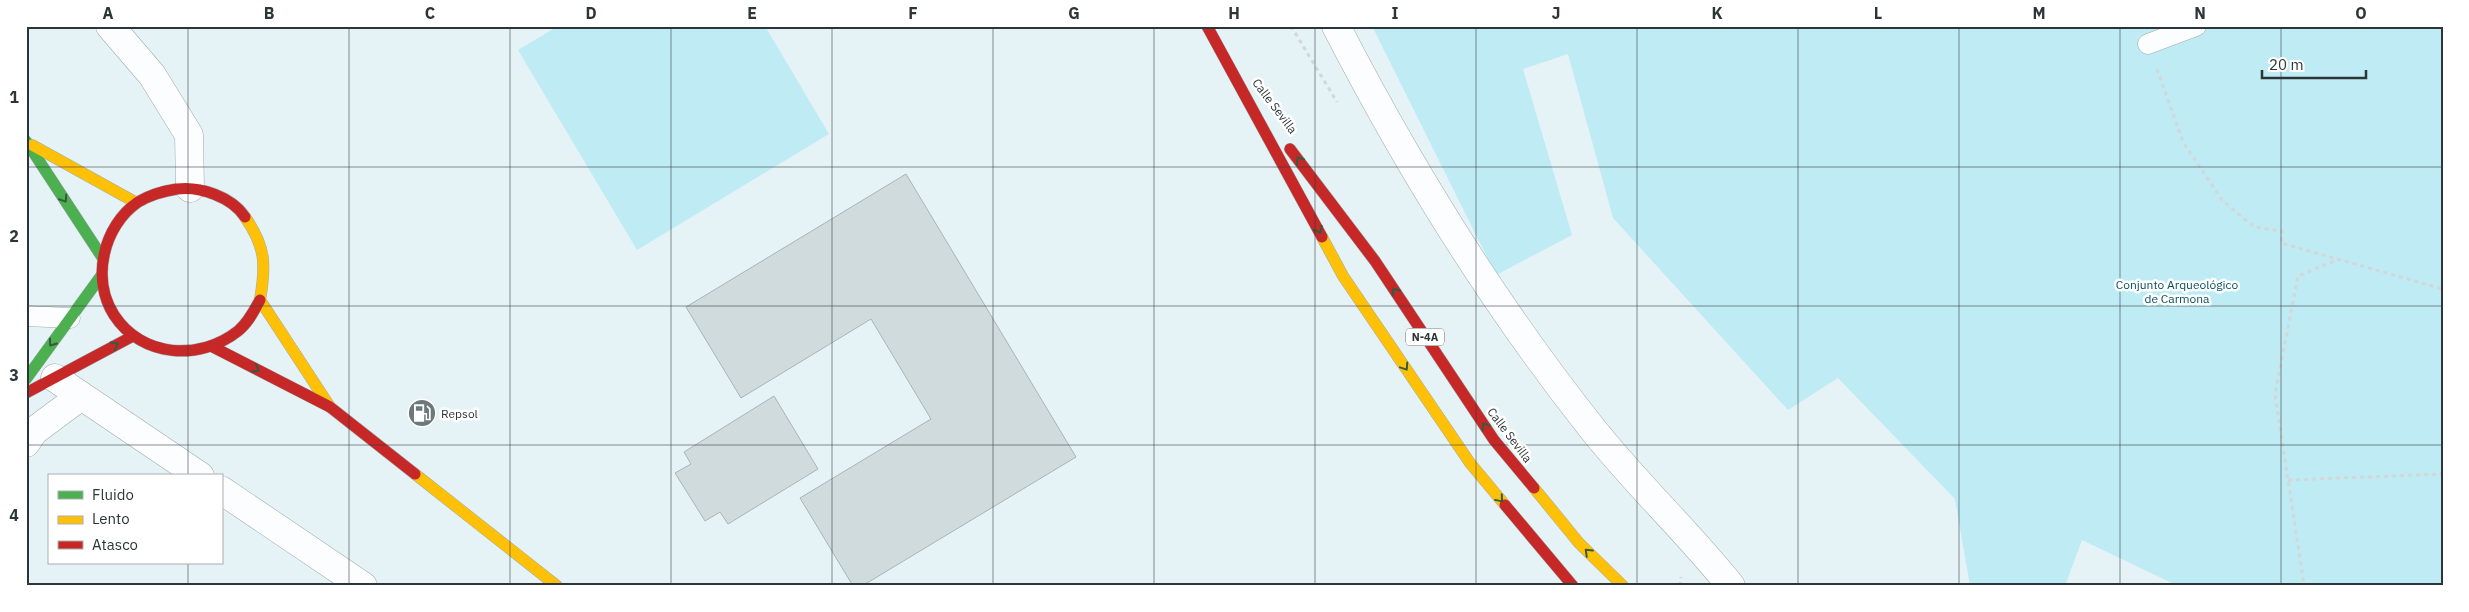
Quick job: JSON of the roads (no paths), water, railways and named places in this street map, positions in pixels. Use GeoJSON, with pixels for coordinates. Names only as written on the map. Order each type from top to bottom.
{"type":"FeatureCollection","features":[{"type":"Feature","properties":{"kind":"main road","name":"N-4A"},"geometry":{"type":"LineString","coordinates":[[1207,26],[1237,80]]}},
{"type":"Feature","properties":{"kind":"main road","name":"Calle Sevilla"},"geometry":{"type":"LineString","coordinates":[[1237,80],[1375,261],[1494,440],[1579,543],[1623,586]]}},
{"type":"Feature","properties":{"kind":"main road","name":"Calle Sevilla"},"geometry":{"type":"LineString","coordinates":[[1237,80],[1343,276],[1470,463],[1573,586]]}},
{"type":"Feature","properties":{"kind":"main road"},"geometry":{"type":"LineString","coordinates":[[27,147],[136,202]]}},
{"type":"Feature","properties":{"kind":"main road"},"geometry":{"type":"LineString","coordinates":[[46,170],[102,257]]}},
{"type":"Feature","properties":{"kind":"main road"},"geometry":{"type":"LineString","coordinates":[[190,188],[217,194],[241,211],[258,234],[266,272],[260,300],[240,330],[213,347],[185,353],[157,349],[133,336],[113,314],[101,276],[102,257],[114,225],[136,202],[162,190],[190,188]]}},
{"type":"Feature","properties":{"kind":"main road"},"geometry":{"type":"LineString","coordinates":[[26,379],[101,276]]}},
{"type":"Feature","properties":{"kind":"main road"},"geometry":{"type":"LineString","coordinates":[[260,300],[330,407]]}},
{"type":"Feature","properties":{"kind":"main road"},"geometry":{"type":"LineString","coordinates":[[26,394],[133,336]]}},
{"type":"Feature","properties":{"kind":"main road"},"geometry":{"type":"LineString","coordinates":[[213,347],[330,407],[557,586]]}},
{"type":"Feature","properties":{"kind":"street"},"geometry":{"type":"LineString","coordinates":[[110,26],[152,75],[189,135],[190,188]]}},
{"type":"Feature","properties":{"kind":"street"},"geometry":{"type":"LineString","coordinates":[[1336,26],[1415,173],[1502,309],[1619,462],[1709,558],[1731,586]]}},
{"type":"Feature","properties":{"kind":"street"},"geometry":{"type":"LineString","coordinates":[[55,378],[197,474]]}},
{"type":"Feature","properties":{"kind":"street"},"geometry":{"type":"LineString","coordinates":[[26,443],[34,432],[81,396]]}},
{"type":"Feature","properties":{"kind":"street"},"geometry":{"type":"LineString","coordinates":[[222,491],[363,586]]}},
{"type":"Feature","properties":{"kind":"lane"},"geometry":{"type":"LineString","coordinates":[[2148,44],[2196,26]]}},
{"type":"Feature","properties":{"kind":"lane"},"geometry":{"type":"LineString","coordinates":[[27,147],[46,170]]}},
{"type":"Feature","properties":{"kind":"lane"},"geometry":{"type":"LineString","coordinates":[[26,316],[70,318]]}},
{"type":"Feature","properties":{"kind":"place","name":"Repsol"},"geometry":{"type":"Point","coordinates":[422,413]}},
{"type":"Feature","properties":{"kind":"park label","name":"Conjunto Arqueológico de Carmona"},"geometry":{"type":"Point","coordinates":[2177,291]}}]}
